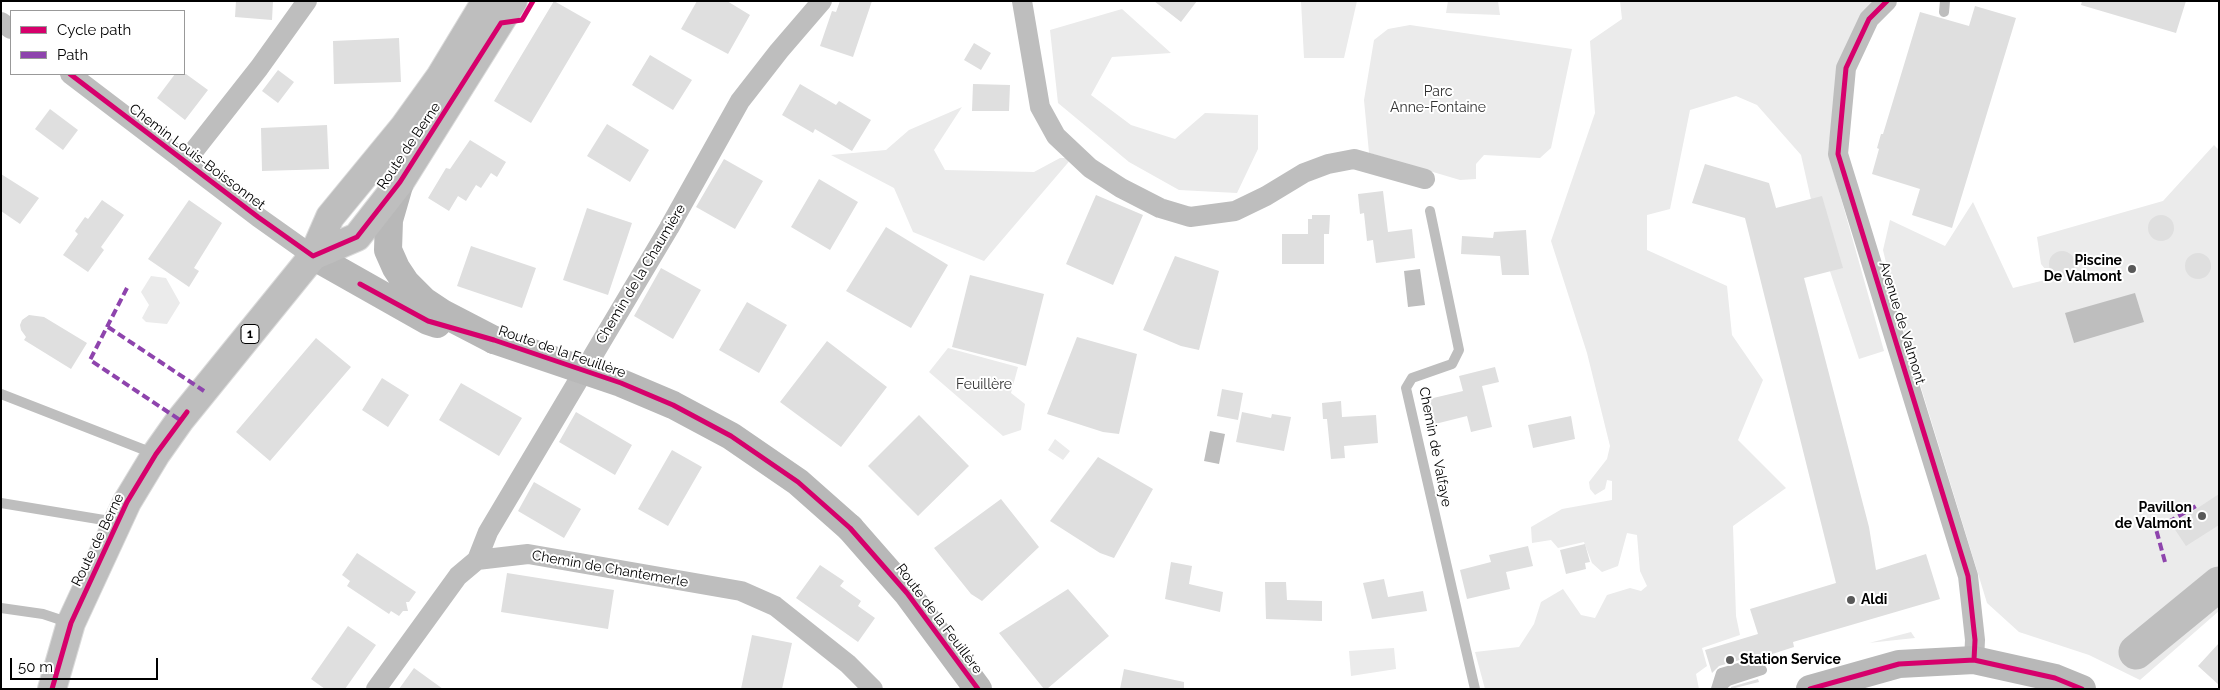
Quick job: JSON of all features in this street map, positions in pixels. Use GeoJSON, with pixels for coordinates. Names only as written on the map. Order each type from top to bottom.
{"type":"FeatureCollection","features":[{"type":"Feature","properties":{"kind":"main road","name":"Route de Berne"},"geometry":{"type":"LineString","coordinates":[[52,689],[71,623],[117,522],[156,454],[180,420],[313,256],[330,217],[424,99],[486,1]]}},
{"type":"Feature","properties":{"kind":"main road","name":"Route de Berne"},"geometry":{"type":"LineString","coordinates":[[313,256],[357,237],[400,182],[514,1]]}},
{"type":"Feature","properties":{"kind":"main road","name":"Route de la Feuillère"},"geometry":{"type":"LineString","coordinates":[[400,182],[388,220],[388,250],[396,268],[406,283],[424,301],[442,313],[494,340]]}},
{"type":"Feature","properties":{"kind":"main road","name":"Route de la Feuillère"},"geometry":{"type":"LineString","coordinates":[[313,256],[428,321],[494,340],[621,383],[673,405],[731,436],[798,482],[850,528],[907,592],[978,689]]}},
{"type":"Feature","properties":{"kind":"main road"},"geometry":{"type":"LineString","coordinates":[[1810,689],[1899,664],[1974,660],[2055,678],[2082,689]]}},
{"type":"Feature","properties":{"kind":"street"},"geometry":{"type":"LineString","coordinates":[[185,162],[259,68],[308,1]]}},
{"type":"Feature","properties":{"kind":"street","name":"Chemin de la Chaumière"},"geometry":{"type":"LineString","coordinates":[[477,560],[488,532],[669,228],[740,102],[779,51],[822,1]]}},
{"type":"Feature","properties":{"kind":"street"},"geometry":{"type":"LineString","coordinates":[[1022,1],[1040,107],[1056,136],[1090,168],[1121,188],[1160,208],[1190,217],[1235,212],[1304,173],[1328,164],[1354,159],[1425,179]]}},
{"type":"Feature","properties":{"kind":"street","name":"Avenue de Valmont"},"geometry":{"type":"LineString","coordinates":[[1887,1],[1869,19],[1846,68],[1838,154],[1968,576],[1974,633],[1974,660]]}},
{"type":"Feature","properties":{"kind":"street","name":"Chemin Louis-Boissonnet"},"geometry":{"type":"LineString","coordinates":[[71,75],[313,256]]}},
{"type":"Feature","properties":{"kind":"street","name":"Chemin de Chantemerle"},"geometry":{"type":"LineString","coordinates":[[477,560],[528,554],[741,591],[775,606],[848,664],[873,689]]}},
{"type":"Feature","properties":{"kind":"street"},"geometry":{"type":"LineString","coordinates":[[376,689],[436,604],[458,576],[477,560]]}},
{"type":"Feature","properties":{"kind":"lane"},"geometry":{"type":"LineString","coordinates":[[1944,12],[1945,1]]}},
{"type":"Feature","properties":{"kind":"lane","name":"Chemin de Valfaye"},"geometry":{"type":"LineString","coordinates":[[1430,212],[1459,350],[1452,364],[1412,378],[1406,388],[1475,689]]}},
{"type":"Feature","properties":{"kind":"lane"},"geometry":{"type":"LineString","coordinates":[[1,394],[156,454]]}},
{"type":"Feature","properties":{"kind":"lane","name":"Route de Berne"},"geometry":{"type":"LineString","coordinates":[[1,503],[117,522]]}},
{"type":"Feature","properties":{"kind":"lane"},"geometry":{"type":"LineString","coordinates":[[1,608],[43,614],[71,623]]}},
{"type":"Feature","properties":{"kind":"lane"},"geometry":{"type":"LineString","coordinates":[[1718,689],[1721,673],[1760,666]]}},
{"type":"Feature","properties":{"kind":"green space"},"geometry":{"type":"Polygon","coordinates":[[[1301,1],[1357,1],[1344,58],[1304,58],[1301,1]]]}},
{"type":"Feature","properties":{"kind":"green space"},"geometry":{"type":"Polygon","coordinates":[[[1448,1],[1498,1],[1500,15],[1446,13],[1448,1]]]}},
{"type":"Feature","properties":{"kind":"green space"},"geometry":{"type":"Polygon","coordinates":[[[1620,1],[1877,1],[1841,58],[1828,152],[1884,351],[1859,359],[1821,244],[1801,155],[1757,105],[1736,96],[1690,110],[1670,209],[1647,215],[1647,250],[1727,286],[1732,335],[1763,380],[1738,440],[1786,488],[1733,526],[1736,616],[1740,635],[1702,648],[1707,666],[1696,674],[1699,689],[1485,689],[1475,652],[1519,647],[1534,624],[1541,602],[1563,589],[1581,615],[1595,618],[1607,595],[1630,588],[1641,591],[1647,586],[1640,571],[1637,535],[1627,533],[1618,566],[1602,572],[1592,563],[1584,542],[1558,548],[1551,540],[1532,543],[1531,527],[1562,509],[1612,500],[1612,481],[1607,480],[1605,489],[1595,495],[1590,489],[1589,482],[1607,459],[1610,446],[1587,353],[1551,241],[1595,113],[1590,41],[1622,19],[1620,1]]]}},
{"type":"Feature","properties":{"kind":"green space"},"geometry":{"type":"Polygon","coordinates":[[[1122,9],[1171,53],[1112,57],[1091,95],[1131,125],[1175,139],[1205,113],[1258,115],[1258,149],[1237,193],[1179,190],[1129,162],[1058,103],[1050,30],[1122,9]]]}},
{"type":"Feature","properties":{"kind":"green space","name":"Parc Anne-Fontaine"},"geometry":{"type":"Polygon","coordinates":[[[1410,25],[1572,49],[1551,148],[1540,158],[1484,155],[1476,164],[1476,179],[1460,180],[1369,153],[1364,100],[1374,40],[1388,29],[1410,25]]]}},
{"type":"Feature","properties":{"kind":"green space"},"geometry":{"type":"Polygon","coordinates":[[[962,107],[934,150],[945,170],[1034,172],[1060,158],[1072,158],[984,261],[913,232],[894,188],[831,155],[886,150],[909,130],[962,107]]]}},
{"type":"Feature","properties":{"kind":"green space"},"geometry":{"type":"Polygon","coordinates":[[[2214,145],[2219,150],[2219,611],[2140,680],[2089,655],[2019,632],[1987,603],[1897,309],[1883,250],[1890,220],[1945,246],[1973,202],[2013,288],[2045,280],[2049,274],[2041,264],[2037,237],[2163,201],[2214,145]]]}},
{"type":"Feature","properties":{"kind":"green space"},"geometry":{"type":"Polygon","coordinates":[[[151,276],[166,278],[180,303],[167,324],[146,322],[142,318],[149,305],[141,292],[151,276]]]}},
{"type":"Feature","properties":{"kind":"green space","name":"Feuillère"},"geometry":{"type":"Polygon","coordinates":[[[948,348],[1018,367],[1011,393],[1025,404],[1021,430],[1003,436],[929,372],[948,348]]]}},
{"type":"Feature","properties":{"kind":"green space"},"geometry":{"type":"Polygon","coordinates":[[[1055,439],[1070,451],[1063,460],[1048,450],[1055,439]]]}},
{"type":"Feature","properties":{"kind":"green space"},"geometry":{"type":"Polygon","coordinates":[[[1911,632],[1915,638],[1870,643],[1911,632]]]}},
{"type":"Feature","properties":{"kind":"green space"},"geometry":{"type":"Polygon","coordinates":[[[1394,648],[1396,669],[1351,676],[1349,651],[1394,648]]]}},
{"type":"Feature","properties":{"kind":"shaded area"},"geometry":{"type":"Polygon","coordinates":[[[1420,269],[1425,305],[1408,307],[1404,271],[1420,269]]]}},
{"type":"Feature","properties":{"kind":"shaded area"},"geometry":{"type":"Polygon","coordinates":[[[2135,293],[2144,322],[2074,343],[2065,313],[2135,293]]]}},
{"type":"Feature","properties":{"kind":"shaded area"},"geometry":{"type":"Polygon","coordinates":[[[1210,431],[1225,434],[1219,464],[1204,461],[1210,431]]]}},
{"type":"Feature","properties":{"kind":"building"},"geometry":{"type":"Polygon","coordinates":[[[236,1],[273,1],[272,20],[235,17],[236,1]]]}},
{"type":"Feature","properties":{"kind":"building"},"geometry":{"type":"Polygon","coordinates":[[[554,1],[591,22],[531,123],[494,101],[554,1]]]}},
{"type":"Feature","properties":{"kind":"building"},"geometry":{"type":"Polygon","coordinates":[[[697,1],[727,1],[750,15],[728,54],[681,29],[697,1]]]}},
{"type":"Feature","properties":{"kind":"building"},"geometry":{"type":"Polygon","coordinates":[[[840,1],[872,1],[853,57],[820,46],[832,11],[836,12],[840,1]]]}},
{"type":"Feature","properties":{"kind":"building"},"geometry":{"type":"Polygon","coordinates":[[[1154,1],[1197,1],[1181,22],[1154,1]]]}},
{"type":"Feature","properties":{"kind":"building"},"geometry":{"type":"Polygon","coordinates":[[[2082,1],[2186,1],[2176,33],[2081,5],[2082,1]]]}},
{"type":"Feature","properties":{"kind":"building"},"geometry":{"type":"Polygon","coordinates":[[[1975,6],[2016,18],[1952,228],[1912,215],[1920,189],[1872,174],[1881,134],[1883,134],[1920,12],[1969,26],[1975,6]]]}},
{"type":"Feature","properties":{"kind":"building"},"geometry":{"type":"Polygon","coordinates":[[[399,38],[401,82],[334,84],[333,41],[399,38]]]}},
{"type":"Feature","properties":{"kind":"building"},"geometry":{"type":"Polygon","coordinates":[[[974,43],[991,53],[981,70],[964,60],[974,43]]]}},
{"type":"Feature","properties":{"kind":"building"},"geometry":{"type":"Polygon","coordinates":[[[650,55],[692,80],[673,110],[632,85],[650,55]]]}},
{"type":"Feature","properties":{"kind":"building"},"geometry":{"type":"Polygon","coordinates":[[[278,70],[294,82],[278,103],[262,91],[278,70]]]}},
{"type":"Feature","properties":{"kind":"building"},"geometry":{"type":"Polygon","coordinates":[[[186,74],[208,90],[185,120],[157,98],[174,75],[186,74]]]}},
{"type":"Feature","properties":{"kind":"building"},"geometry":{"type":"Polygon","coordinates":[[[800,84],[836,105],[839,101],[871,120],[852,151],[815,129],[813,133],[782,115],[800,84]]]}},
{"type":"Feature","properties":{"kind":"building"},"geometry":{"type":"Polygon","coordinates":[[[973,84],[1010,85],[1009,111],[972,111],[973,84]]]}},
{"type":"Feature","properties":{"kind":"building"},"geometry":{"type":"Polygon","coordinates":[[[50,109],[78,130],[63,150],[35,129],[50,109]]]}},
{"type":"Feature","properties":{"kind":"building"},"geometry":{"type":"Polygon","coordinates":[[[607,124],[649,150],[630,182],[587,156],[607,124]]]}},
{"type":"Feature","properties":{"kind":"building"},"geometry":{"type":"Polygon","coordinates":[[[327,125],[329,169],[262,171],[261,128],[327,125]]]}},
{"type":"Feature","properties":{"kind":"building"},"geometry":{"type":"Polygon","coordinates":[[[470,140],[506,162],[497,177],[491,173],[481,188],[476,185],[466,201],[458,196],[449,211],[428,198],[446,168],[450,169],[470,140]]]}},
{"type":"Feature","properties":{"kind":"building"},"geometry":{"type":"Polygon","coordinates":[[[724,159],[763,181],[735,229],[696,207],[724,159]]]}},
{"type":"Feature","properties":{"kind":"building"},"geometry":{"type":"Polygon","coordinates":[[[1705,164],[1769,183],[1776,208],[1822,196],[1843,268],[1804,278],[1869,527],[1876,570],[1926,554],[1940,599],[1793,642],[1794,647],[1763,657],[1757,655],[1719,666],[1712,673],[1705,650],[1758,634],[1750,609],[1836,583],[1745,218],[1692,203],[1705,164]]]}},
{"type":"Feature","properties":{"kind":"building"},"geometry":{"type":"Polygon","coordinates":[[[1,174],[39,198],[20,224],[1,211],[1,174]]]}},
{"type":"Feature","properties":{"kind":"building"},"geometry":{"type":"Polygon","coordinates":[[[819,179],[858,202],[830,250],[791,227],[819,179]]]}},
{"type":"Feature","properties":{"kind":"building"},"geometry":{"type":"Polygon","coordinates":[[[1383,191],[1388,232],[1412,229],[1415,258],[1376,263],[1373,240],[1367,241],[1364,213],[1360,214],[1358,194],[1383,191]]]}},
{"type":"Feature","properties":{"kind":"building"},"geometry":{"type":"Polygon","coordinates":[[[1096,195],[1143,215],[1113,285],[1066,264],[1096,195]]]}},
{"type":"Feature","properties":{"kind":"building"},"geometry":{"type":"Polygon","coordinates":[[[102,200],[124,215],[101,247],[104,250],[88,272],[63,255],[78,234],[75,231],[85,217],[88,219],[102,200]]]}},
{"type":"Feature","properties":{"kind":"building"},"geometry":{"type":"Polygon","coordinates":[[[189,200],[222,223],[194,268],[199,271],[189,287],[148,259],[189,200]]]}},
{"type":"Feature","properties":{"kind":"building"},"geometry":{"type":"Polygon","coordinates":[[[587,208],[632,223],[608,295],[563,280],[587,208]]]}},
{"type":"Feature","properties":{"kind":"building"},"geometry":{"type":"Polygon","coordinates":[[[1312,215],[1330,215],[1329,234],[1324,234],[1324,264],[1282,264],[1282,234],[1308,234],[1308,219],[1312,219],[1312,215]]]}},
{"type":"Feature","properties":{"kind":"building"},"geometry":{"type":"Polygon","coordinates":[[[2161,215],[2170,219],[2174,228],[2170,237],[2161,241],[2152,237],[2148,228],[2152,219],[2161,215]]]}},
{"type":"Feature","properties":{"kind":"building"},"geometry":{"type":"Polygon","coordinates":[[[886,227],[948,265],[911,328],[846,291],[886,227]]]}},
{"type":"Feature","properties":{"kind":"building"},"geometry":{"type":"Polygon","coordinates":[[[1526,230],[1529,275],[1502,275],[1500,256],[1461,254],[1462,236],[1493,238],[1494,232],[1526,230]]]}},
{"type":"Feature","properties":{"kind":"building"},"geometry":{"type":"Polygon","coordinates":[[[471,246],[536,268],[522,308],[457,286],[471,246]]]}},
{"type":"Feature","properties":{"kind":"building"},"geometry":{"type":"Polygon","coordinates":[[[2062,251],[2071,255],[2075,264],[2071,273],[2062,277],[2053,273],[2049,264],[2053,255],[2062,251]]]}},
{"type":"Feature","properties":{"kind":"building"},"geometry":{"type":"Polygon","coordinates":[[[2198,253],[2207,257],[2211,266],[2207,275],[2198,279],[2189,275],[2185,266],[2189,257],[2198,253]]]}},
{"type":"Feature","properties":{"kind":"building"},"geometry":{"type":"Polygon","coordinates":[[[1175,256],[1219,271],[1199,350],[1181,346],[1143,330],[1175,256]]]}},
{"type":"Feature","properties":{"kind":"building"},"geometry":{"type":"Polygon","coordinates":[[[661,268],[701,290],[673,339],[634,316],[661,268]]]}},
{"type":"Feature","properties":{"kind":"building"},"geometry":{"type":"Polygon","coordinates":[[[970,275],[1044,294],[1026,366],[952,347],[970,275]]]}},
{"type":"Feature","properties":{"kind":"building"},"geometry":{"type":"Polygon","coordinates":[[[747,302],[787,325],[759,373],[719,350],[747,302]]]}},
{"type":"Feature","properties":{"kind":"building"},"geometry":{"type":"Polygon","coordinates":[[[29,315],[44,317],[87,343],[71,369],[24,340],[26,337],[20,325],[22,320],[29,315]]]}},
{"type":"Feature","properties":{"kind":"building"},"geometry":{"type":"Polygon","coordinates":[[[1077,337],[1137,354],[1119,434],[1103,432],[1047,414],[1077,337]]]}},
{"type":"Feature","properties":{"kind":"building"},"geometry":{"type":"Polygon","coordinates":[[[316,338],[351,367],[270,461],[236,432],[316,338]]]}},
{"type":"Feature","properties":{"kind":"building"},"geometry":{"type":"Polygon","coordinates":[[[827,341],[887,387],[841,447],[780,402],[827,341]]]}},
{"type":"Feature","properties":{"kind":"building"},"geometry":{"type":"Polygon","coordinates":[[[1495,367],[1499,382],[1482,386],[1492,427],[1471,432],[1467,416],[1435,424],[1429,399],[1463,391],[1459,376],[1495,367]]]}},
{"type":"Feature","properties":{"kind":"building"},"geometry":{"type":"Polygon","coordinates":[[[382,378],[409,395],[388,427],[362,410],[382,378]]]}},
{"type":"Feature","properties":{"kind":"building"},"geometry":{"type":"Polygon","coordinates":[[[461,383],[522,418],[499,456],[439,420],[461,383]]]}},
{"type":"Feature","properties":{"kind":"building"},"geometry":{"type":"Polygon","coordinates":[[[1222,389],[1243,393],[1238,420],[1217,416],[1222,389]]]}},
{"type":"Feature","properties":{"kind":"building"},"geometry":{"type":"Polygon","coordinates":[[[1341,401],[1342,417],[1376,415],[1378,443],[1344,446],[1345,458],[1331,459],[1327,419],[1323,419],[1322,403],[1341,401]]]}},
{"type":"Feature","properties":{"kind":"building"},"geometry":{"type":"Polygon","coordinates":[[[576,412],[632,445],[615,475],[559,442],[576,412]]]}},
{"type":"Feature","properties":{"kind":"building"},"geometry":{"type":"Polygon","coordinates":[[[1242,412],[1271,418],[1272,414],[1291,417],[1284,451],[1236,442],[1242,412]]]}},
{"type":"Feature","properties":{"kind":"building"},"geometry":{"type":"Polygon","coordinates":[[[919,415],[969,466],[918,516],[868,466],[919,415]]]}},
{"type":"Feature","properties":{"kind":"building"},"geometry":{"type":"Polygon","coordinates":[[[1571,416],[1575,439],[1533,448],[1528,425],[1571,416]]]}},
{"type":"Feature","properties":{"kind":"building"},"geometry":{"type":"Polygon","coordinates":[[[672,450],[702,467],[668,526],[638,509],[672,450]]]}},
{"type":"Feature","properties":{"kind":"building"},"geometry":{"type":"Polygon","coordinates":[[[1098,457],[1153,489],[1114,558],[1100,553],[1050,521],[1098,457]]]}},
{"type":"Feature","properties":{"kind":"building"},"geometry":{"type":"Polygon","coordinates":[[[534,482],[581,509],[564,538],[518,511],[534,482]]]}},
{"type":"Feature","properties":{"kind":"building","name":"Pavillon de Valmont"},"geometry":{"type":"Polygon","coordinates":[[[2219,494],[2219,525],[2186,546],[2172,525],[2219,494]]]}},
{"type":"Feature","properties":{"kind":"building"},"geometry":{"type":"Polygon","coordinates":[[[1001,499],[1039,547],[982,601],[971,594],[934,548],[1001,499]]]}},
{"type":"Feature","properties":{"kind":"building"},"geometry":{"type":"Polygon","coordinates":[[[1585,544],[1590,562],[1585,563],[1586,569],[1566,574],[1560,550],[1585,544]]]}},
{"type":"Feature","properties":{"kind":"building"},"geometry":{"type":"Polygon","coordinates":[[[1528,546],[1533,566],[1506,572],[1510,589],[1467,599],[1460,570],[1491,562],[1489,555],[1528,546]]]}},
{"type":"Feature","properties":{"kind":"building"},"geometry":{"type":"Polygon","coordinates":[[[357,553],[416,592],[409,602],[406,602],[408,611],[403,611],[399,616],[391,611],[389,614],[347,586],[350,581],[342,575],[357,553]]]}},
{"type":"Feature","properties":{"kind":"building"},"geometry":{"type":"Polygon","coordinates":[[[1171,562],[1192,566],[1189,584],[1223,592],[1220,612],[1165,599],[1171,562]]]}},
{"type":"Feature","properties":{"kind":"building"},"geometry":{"type":"Polygon","coordinates":[[[820,565],[844,581],[840,586],[861,601],[858,606],[875,618],[858,642],[796,598],[820,565]]]}},
{"type":"Feature","properties":{"kind":"building"},"geometry":{"type":"Polygon","coordinates":[[[507,573],[614,590],[608,629],[501,612],[507,573]]]}},
{"type":"Feature","properties":{"kind":"building"},"geometry":{"type":"Polygon","coordinates":[[[1384,579],[1388,597],[1423,591],[1427,611],[1372,619],[1363,583],[1384,579]]]}},
{"type":"Feature","properties":{"kind":"building"},"geometry":{"type":"Polygon","coordinates":[[[1265,582],[1286,582],[1287,600],[1322,601],[1322,621],[1266,619],[1265,582]]]}},
{"type":"Feature","properties":{"kind":"building"},"geometry":{"type":"Polygon","coordinates":[[[1068,589],[1109,636],[1047,689],[1044,689],[999,633],[1068,589]]]}},
{"type":"Feature","properties":{"kind":"building"},"geometry":{"type":"Polygon","coordinates":[[[348,626],[376,645],[345,689],[325,689],[311,679],[348,626]]]}},
{"type":"Feature","properties":{"kind":"building"},"geometry":{"type":"Polygon","coordinates":[[[752,635],[792,643],[782,689],[741,689],[752,635]]]}},
{"type":"Feature","properties":{"kind":"building"},"geometry":{"type":"Polygon","coordinates":[[[2219,643],[2219,685],[2198,666],[2219,643]]]}},
{"type":"Feature","properties":{"kind":"building"},"geometry":{"type":"Polygon","coordinates":[[[414,668],[443,689],[399,689],[414,668]]]}},
{"type":"Feature","properties":{"kind":"building"},"geometry":{"type":"Polygon","coordinates":[[[1124,669],[1184,682],[1184,689],[1120,689],[1124,669]]]}},
{"type":"Feature","properties":{"kind":"building"},"geometry":{"type":"Polygon","coordinates":[[[1758,679],[1759,682],[1731,689],[1731,687],[1758,679]]]}},
{"type":"Feature","properties":{"kind":"waterway"},"geometry":{"type":"LineString","coordinates":[[2136,652],[2219,584]]}},
{"type":"Feature","properties":{"kind":"marked path"},"geometry":{"type":"LineString","coordinates":[[127,288],[90,360],[180,420]]}},
{"type":"Feature","properties":{"kind":"marked path"},"geometry":{"type":"LineString","coordinates":[[108,327],[204,391]]}},
{"type":"Feature","properties":{"kind":"marked path"},"geometry":{"type":"LineString","coordinates":[[2165,562],[2156,529],[2196,506]]}},
{"type":"Feature","properties":{"kind":"cycle path"},"geometry":{"type":"LineString","coordinates":[[71,75],[258,217],[313,256],[357,237],[400,182],[501,23],[522,20],[533,1]]}},
{"type":"Feature","properties":{"kind":"cycle path"},"geometry":{"type":"LineString","coordinates":[[1887,1],[1869,19],[1846,68],[1838,154],[1968,576],[1975,640],[1974,660]]}},
{"type":"Feature","properties":{"kind":"cycle path"},"geometry":{"type":"LineString","coordinates":[[360,284],[428,321],[494,340],[621,383],[673,405],[731,436],[798,482],[850,528],[907,593],[978,689]]}},
{"type":"Feature","properties":{"kind":"cycle path"},"geometry":{"type":"LineString","coordinates":[[52,689],[71,623],[127,502],[156,454],[187,412]]}},
{"type":"Feature","properties":{"kind":"cycle path"},"geometry":{"type":"LineString","coordinates":[[1810,689],[1899,664],[1974,660],[2055,678],[2082,689]]}},
{"type":"Feature","properties":{"kind":"place","name":"Piscine De Valmont"},"geometry":{"type":"Point","coordinates":[2132,269]}},
{"type":"Feature","properties":{"kind":"place","name":"Pavillon de Valmont"},"geometry":{"type":"Point","coordinates":[2202,516]}},
{"type":"Feature","properties":{"kind":"place","name":"Aldi"},"geometry":{"type":"Point","coordinates":[1851,600]}},
{"type":"Feature","properties":{"kind":"place","name":"Station Service"},"geometry":{"type":"Point","coordinates":[1730,660]}}]}
